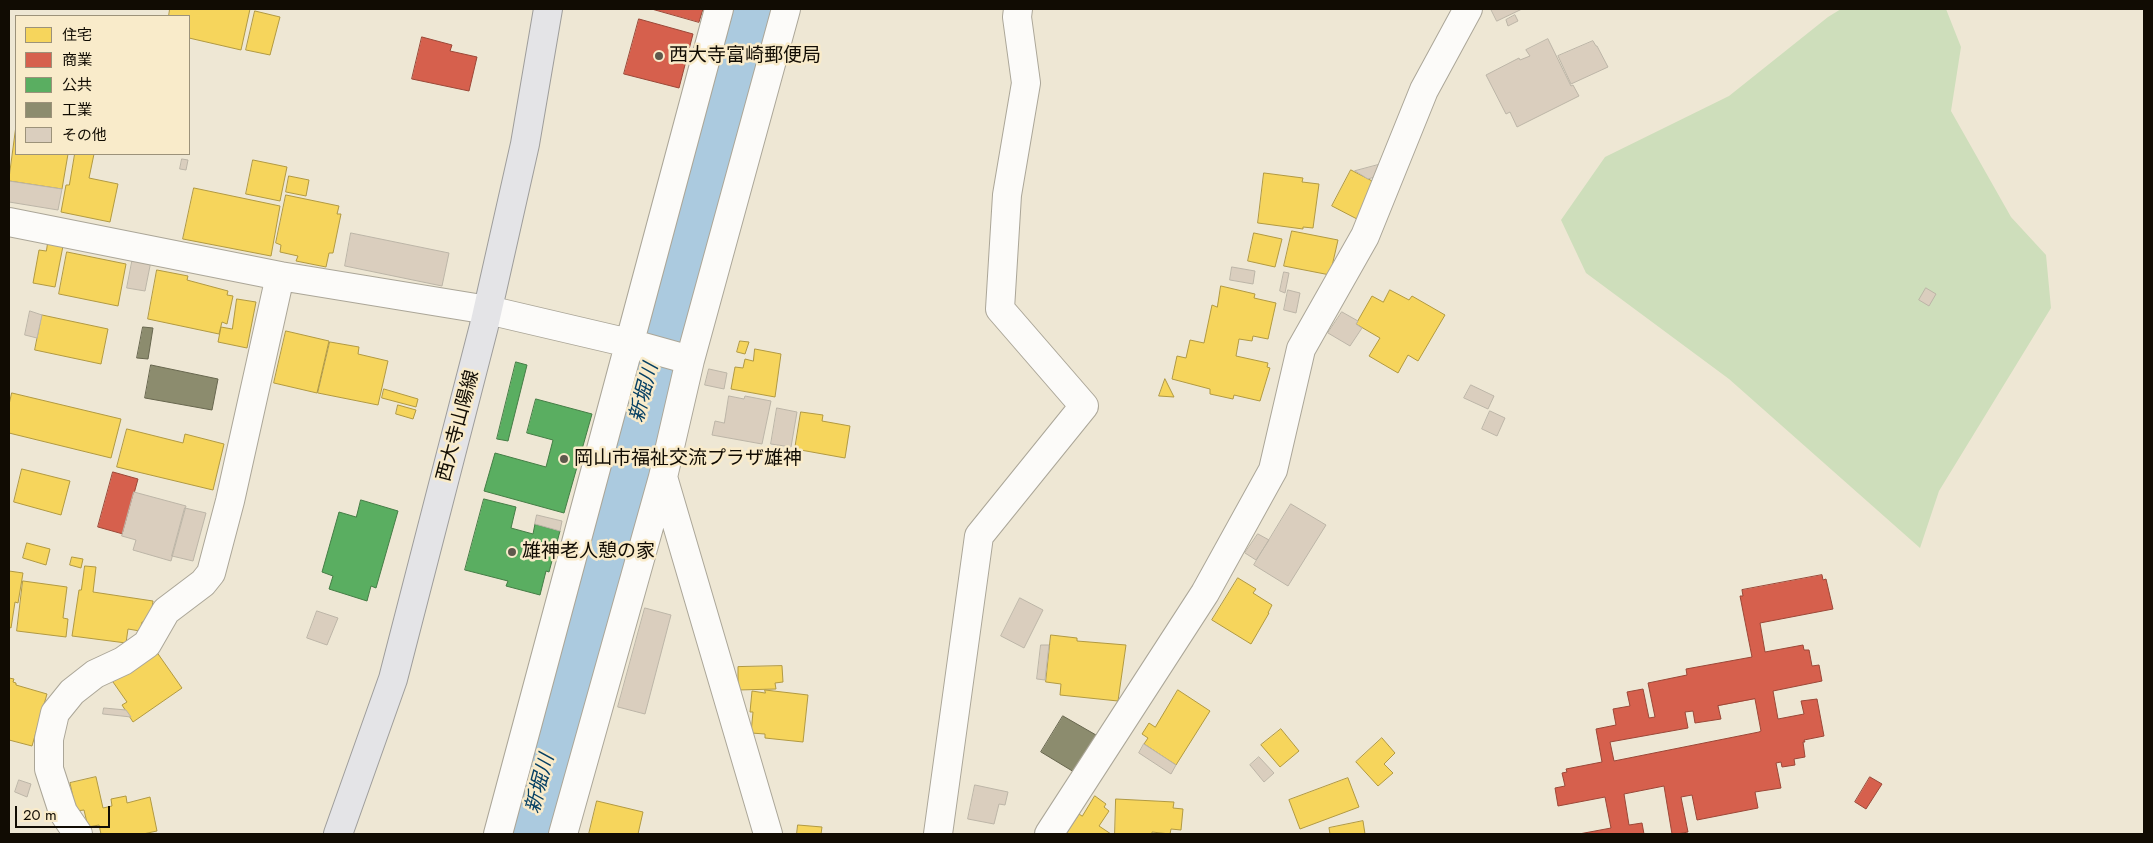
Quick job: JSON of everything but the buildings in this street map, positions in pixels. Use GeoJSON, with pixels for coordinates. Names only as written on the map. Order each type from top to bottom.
{"type":"FeatureCollection","features":[{"type":"Feature","properties":{"kind":"main road","name":"西大寺山陽線"},"geometry":{"type":"LineString","coordinates":[[338,834],[393,679],[488,310],[525,144],[548,9]]}},
{"type":"Feature","properties":{"kind":"street"},"geometry":{"type":"LineString","coordinates":[[498,834],[633,344],[719,9]]}},
{"type":"Feature","properties":{"kind":"street"},"geometry":{"type":"LineString","coordinates":[[563,834],[663,477],[685,358],[786,9]]}},
{"type":"Feature","properties":{"kind":"street"},"geometry":{"type":"LineString","coordinates":[[938,834],[979,536],[1084,406],[1000,309],[1007,195],[1026,83],[1017,17],[1018,9]]}},
{"type":"Feature","properties":{"kind":"street"},"geometry":{"type":"LineString","coordinates":[[1049,834],[1205,593],[1273,470],[1301,349],[1365,236],[1424,90],[1468,9]]}},
{"type":"Feature","properties":{"kind":"street"},"geometry":{"type":"LineString","coordinates":[[9,222],[280,276],[488,310],[685,358]]}},
{"type":"Feature","properties":{"kind":"street"},"geometry":{"type":"LineString","coordinates":[[78,834],[63,812],[50,769],[49,739],[55,713],[72,692],[95,674],[123,661],[146,644],[166,611],[203,583],[211,573],[230,501],[280,276]]}},
{"type":"Feature","properties":{"kind":"street"},"geometry":{"type":"LineString","coordinates":[[663,477],[768,834]]}},
{"type":"Feature","properties":{"kind":"green space"},"geometry":{"type":"Polygon","coordinates":[[[1841,9],[1946,9],[1961,47],[1951,111],[2011,217],[2046,255],[2051,308],[1939,491],[1920,548],[1729,379],[1586,273],[1561,220],[1605,157],[1729,96],[1828,17],[1841,9]]]}},
{"type":"Feature","properties":{"kind":"waterway","name":"新堀川"},"geometry":{"type":"LineString","coordinates":[[527,834],[747,9]]}},
{"type":"Feature","properties":{"kind":"place","name":"西大寺富崎郵便局"},"geometry":{"type":"Point","coordinates":[659,56]}},
{"type":"Feature","properties":{"kind":"place","name":"岡山市福祉交流プラザ雄神"},"geometry":{"type":"Point","coordinates":[564,459]}},
{"type":"Feature","properties":{"kind":"place","name":"雄神老人憩の家"},"geometry":{"type":"Point","coordinates":[512,552]}}]}
